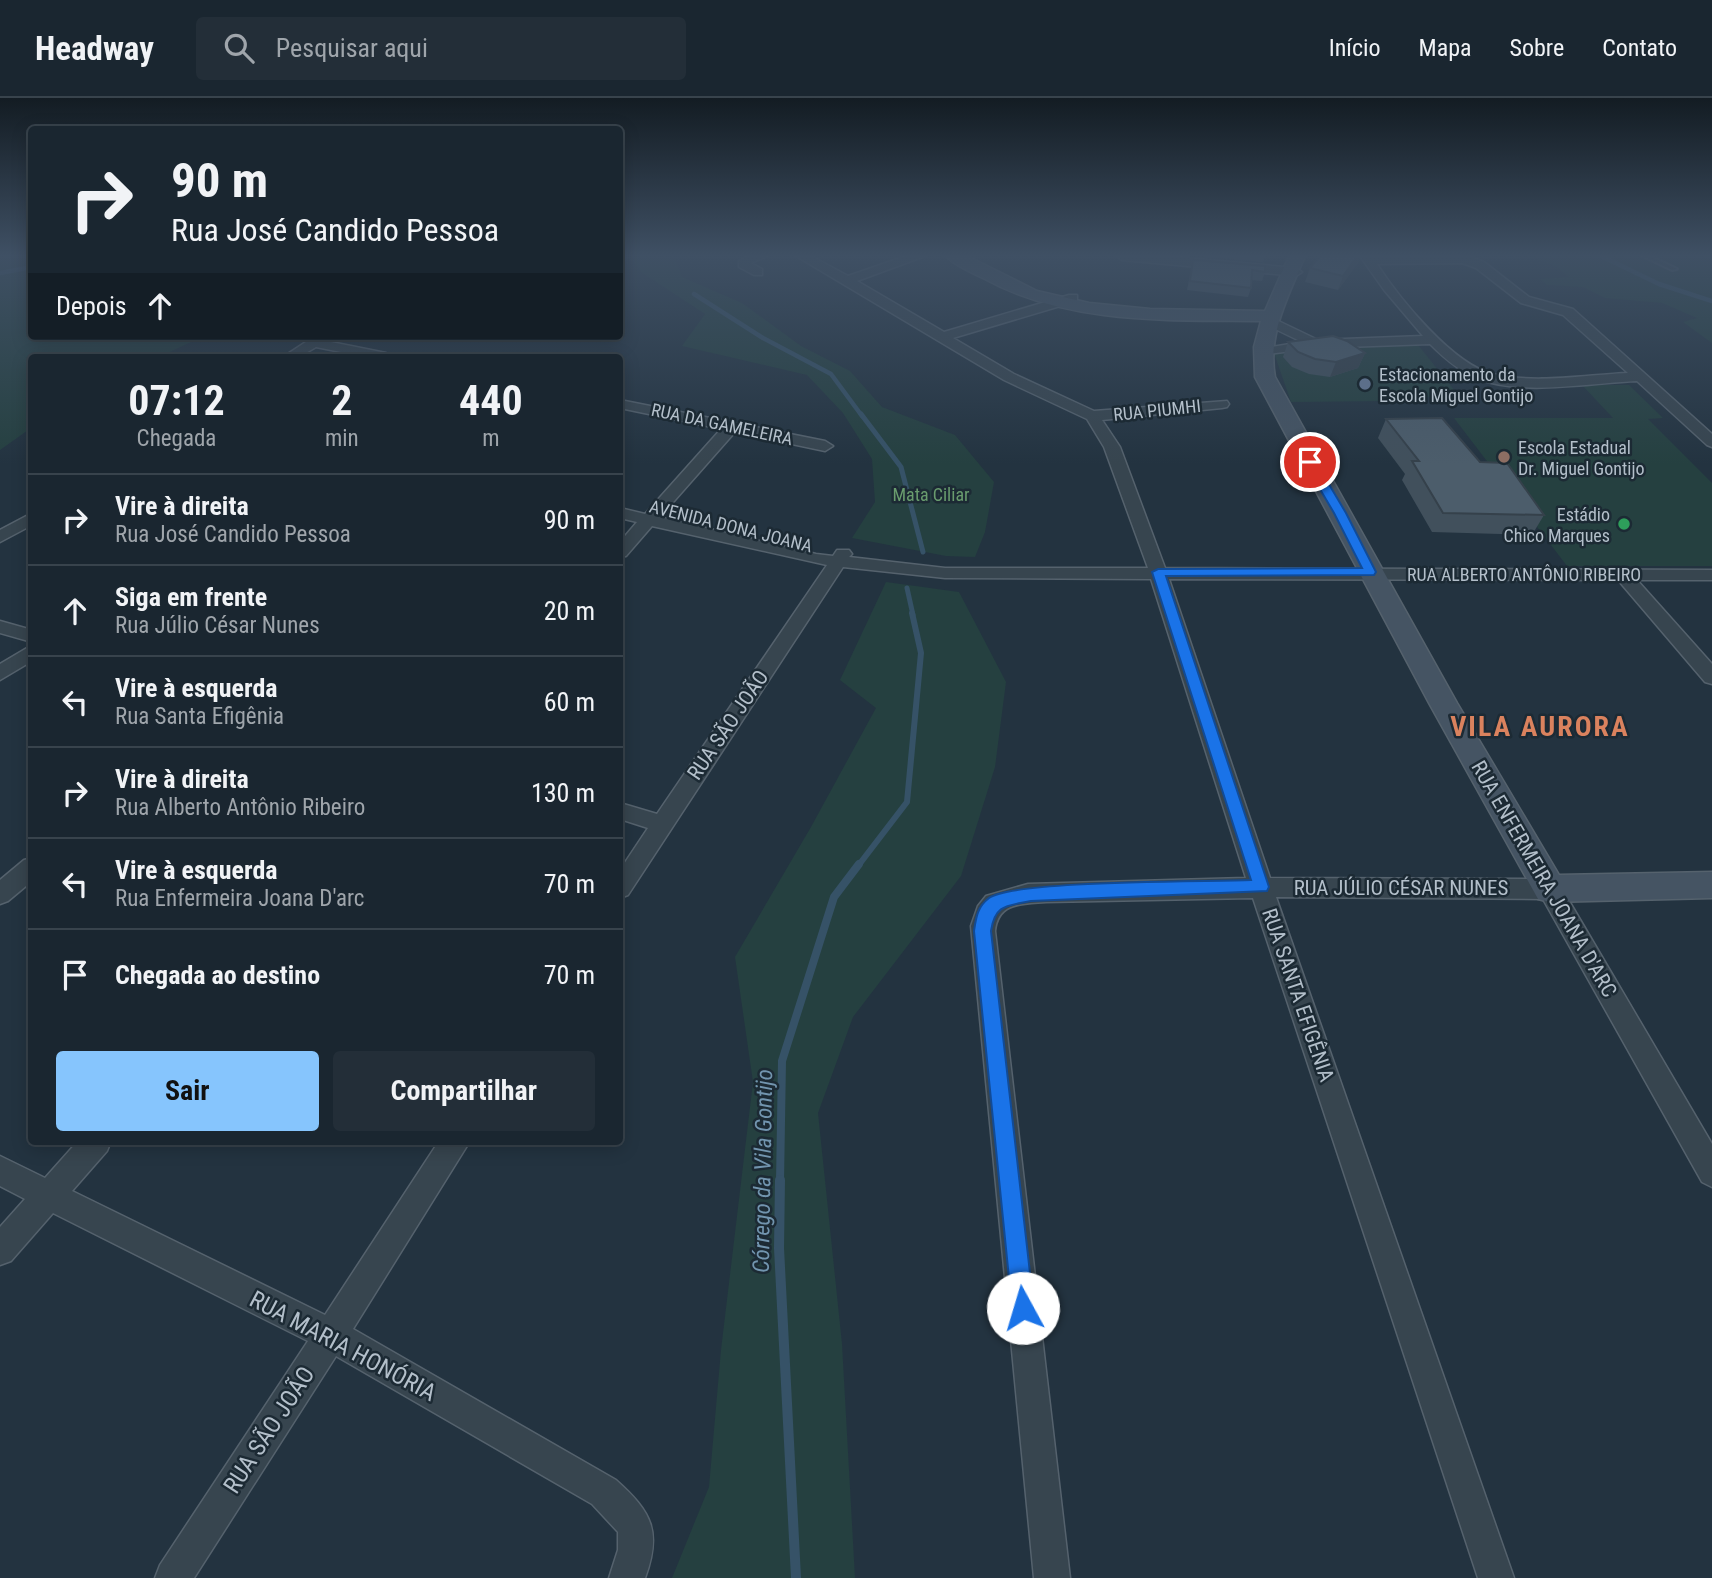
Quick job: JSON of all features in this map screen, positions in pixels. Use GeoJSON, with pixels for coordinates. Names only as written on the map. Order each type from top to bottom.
{"type":"FeatureCollection","features":[{"type":"Feature","properties":{"kind":"main road","name":"RUA ENFERMEIRA JOANA D'ARC"},"geometry":{"type":"LineString","coordinates":[[1269,325],[1262,366],[1265,377],[1370,572],[1550,889]]}},
{"type":"Feature","properties":{"kind":"main road","name":"RUA JÚLIO CÉSAR NUNES"},"geometry":{"type":"LineString","coordinates":[[1550,889],[1712,885]]}},
{"type":"Feature","properties":{"kind":"street"},"geometry":{"type":"LineString","coordinates":[[923,325],[1009,377],[1092,416]]}},
{"type":"Feature","properties":{"kind":"street"},"geometry":{"type":"LineString","coordinates":[[943,337],[983,325]]}},
{"type":"Feature","properties":{"kind":"street"},"geometry":{"type":"LineString","coordinates":[[1285,325],[1315,344]]}},
{"type":"Feature","properties":{"kind":"street"},"geometry":{"type":"LineString","coordinates":[[1422,325],[1454,359],[1471,372],[1494,379],[1642,377]]}},
{"type":"Feature","properties":{"kind":"street"},"geometry":{"type":"LineString","coordinates":[[1583,325],[1712,442]]}},
{"type":"Feature","properties":{"kind":"street"},"geometry":{"type":"LineString","coordinates":[[295,354],[317,340]]}},
{"type":"Feature","properties":{"kind":"street"},"geometry":{"type":"LineString","coordinates":[[323,340],[375,354]]}},
{"type":"Feature","properties":{"kind":"street"},"geometry":{"type":"LineString","coordinates":[[1264,352],[1315,344],[1435,340]]}},
{"type":"Feature","properties":{"kind":"street","name":"RUA PIUMHI"},"geometry":{"type":"LineString","coordinates":[[1092,416],[1222,404]]}},
{"type":"Feature","properties":{"kind":"street","name":"RUA DA GAMELEIRA"},"geometry":{"type":"LineString","coordinates":[[623,405],[825,446]]}},
{"type":"Feature","properties":{"kind":"street","name":"RUA SANTA EFIGÊNIA"},"geometry":{"type":"LineString","coordinates":[[1092,416],[1112,447],[1158,572],[1261,887],[1496,1578]]}},
{"type":"Feature","properties":{"kind":"street"},"geometry":{"type":"LineString","coordinates":[[623,549],[732,426]]}},
{"type":"Feature","properties":{"kind":"street","name":"AVENIDA DONA JOANA"},"geometry":{"type":"LineString","coordinates":[[623,500],[653,514],[841,558]]}},
{"type":"Feature","properties":{"kind":"street","name":"AVENIDA DONA JOANA"},"geometry":{"type":"LineString","coordinates":[[623,513],[653,514]]}},
{"type":"Feature","properties":{"kind":"street"},"geometry":{"type":"LineString","coordinates":[[0,537],[28,520]]}},
{"type":"Feature","properties":{"kind":"street","name":"RUA ALBERTO ANTÔNIO RIBEIRO"},"geometry":{"type":"LineString","coordinates":[[841,558],[945,573],[1370,572],[1712,575]]}},
{"type":"Feature","properties":{"kind":"street","name":"RUA SÃO JOÃO"},"geometry":{"type":"LineString","coordinates":[[623,883],[841,558]]}},
{"type":"Feature","properties":{"kind":"street"},"geometry":{"type":"LineString","coordinates":[[1622,575],[1712,677]]}},
{"type":"Feature","properties":{"kind":"street"},"geometry":{"type":"LineString","coordinates":[[0,627],[28,635]]}},
{"type":"Feature","properties":{"kind":"street"},"geometry":{"type":"LineString","coordinates":[[0,673],[28,654]]}},
{"type":"Feature","properties":{"kind":"street"},"geometry":{"type":"LineString","coordinates":[[623,812],[661,824]]}},
{"type":"Feature","properties":{"kind":"street"},"geometry":{"type":"LineString","coordinates":[[0,894],[28,870]]}},
{"type":"Feature","properties":{"kind":"street","name":"RUA JÚLIO CÉSAR NUNES"},"geometry":{"type":"LineString","coordinates":[[1052,1578],[983,931],[985,913],[996,902],[1013,896],[1049,893],[1261,887],[1550,889]]}},
{"type":"Feature","properties":{"kind":"street","name":"RUA ENFERMEIRA JOANA D'ARC"},"geometry":{"type":"LineString","coordinates":[[1550,889],[1712,1172]]}},
{"type":"Feature","properties":{"kind":"street"},"geometry":{"type":"LineString","coordinates":[[0,1250],[93,1145]]}},
{"type":"Feature","properties":{"kind":"street","name":"RUA SÃO JOÃO"},"geometry":{"type":"LineString","coordinates":[[173,1578],[453,1145]]}},
{"type":"Feature","properties":{"kind":"street","name":"RUA MARIA HONÓRIA"},"geometry":{"type":"LineString","coordinates":[[0,1171],[331,1335],[604,1492],[631,1517],[638,1537],[630,1571]]}},
{"type":"Feature","properties":{"kind":"green space"},"geometry":{"type":"Polygon","coordinates":[[[0,325],[28,325],[28,340],[195,340],[165,354],[28,354],[28,430],[0,450],[0,325]]]}},
{"type":"Feature","properties":{"kind":"green space","name":"Mata Ciliar"},"geometry":{"type":"Polygon","coordinates":[[[697,325],[772,325],[801,346],[850,371],[882,407],[955,435],[994,482],[985,532],[975,557],[946,556],[852,538],[875,502],[872,459],[843,413],[807,375],[682,346],[697,325]]]}},
{"type":"Feature","properties":{"kind":"green space"},"geometry":{"type":"Polygon","coordinates":[[[1687,325],[1712,325],[1712,343],[1687,325]]]}},
{"type":"Feature","properties":{"kind":"green space"},"geometry":{"type":"Polygon","coordinates":[[[1418,345],[1459,396],[1387,398],[1388,401],[1291,402],[1274,353],[1300,347],[1418,345]]]}},
{"type":"Feature","properties":{"kind":"green space","name":"Estádio Chico Marques"},"geometry":{"type":"Polygon","coordinates":[[[1582,385],[1629,385],[1663,418],[1648,419],[1712,483],[1712,566],[1567,566],[1454,418],[1613,418],[1582,385]]]}},
{"type":"Feature","properties":{"kind":"green space"},"geometry":{"type":"Polygon","coordinates":[[[886,582],[959,592],[1006,682],[995,767],[961,876],[853,1017],[818,1113],[842,1344],[855,1578],[672,1578],[709,1487],[721,1350],[753,1082],[735,957],[876,708],[840,680],[886,582]]]}},
{"type":"Feature","properties":{"kind":"building"},"geometry":{"type":"Polygon","coordinates":[[[1333,336],[1347,341],[1365,353],[1336,362],[1315,359],[1298,352],[1288,342],[1333,336]]]}},
{"type":"Feature","properties":{"kind":"building"},"geometry":{"type":"Polygon","coordinates":[[[1442,418],[1480,462],[1507,463],[1544,515],[1443,513],[1412,461],[1419,461],[1386,419],[1442,418]]]}},
{"type":"Feature","properties":{"kind":"waterway","name":"Córrego da Vila Gontijo"},"geometry":{"type":"LineString","coordinates":[[743,325],[831,374],[862,416]]}},
{"type":"Feature","properties":{"kind":"waterway","name":"Córrego da Vila Gontijo"},"geometry":{"type":"LineString","coordinates":[[861,414],[901,467],[923,552]]}},
{"type":"Feature","properties":{"kind":"waterway","name":"Córrego da Vila Gontijo"},"geometry":{"type":"LineString","coordinates":[[907,588],[913,615]]}},
{"type":"Feature","properties":{"kind":"waterway","name":"Córrego da Vila Gontijo"},"geometry":{"type":"LineString","coordinates":[[858,866],[907,802],[921,653],[912,613]]}},
{"type":"Feature","properties":{"kind":"waterway","name":"Córrego da Vila Gontijo"},"geometry":{"type":"LineString","coordinates":[[780,1182],[782,1061],[834,897],[859,864]]}},
{"type":"Feature","properties":{"kind":"waterway","name":"Córrego da Vila Gontijo"},"geometry":{"type":"LineString","coordinates":[[780,1180],[779,1248],[796,1578]]}},
{"type":"Feature","properties":{"kind":"place","name":"Estacionamento da Escola Miguel Gontijo"},"geometry":{"type":"Point","coordinates":[1365,384]}},
{"type":"Feature","properties":{"kind":"place","name":"Escola Estadual Dr. Miguel Gontijo"},"geometry":{"type":"Point","coordinates":[1504,457]}},
{"type":"Feature","properties":{"kind":"place","name":"Estádio Chico Marques"},"geometry":{"type":"Point","coordinates":[1624,524]}},
{"type":"Feature","properties":{"kind":"district","name":"VILA AURORA"},"geometry":{"type":"Point","coordinates":[1540,726]}},
{"type":"Feature","properties":{"kind":"route"},"geometry":{"type":"LineString","coordinates":[[1023,1308],[983,931],[985,913],[996,902],[1031,894],[1261,887],[1158,572],[1370,572],[1310,462]]}}]}
